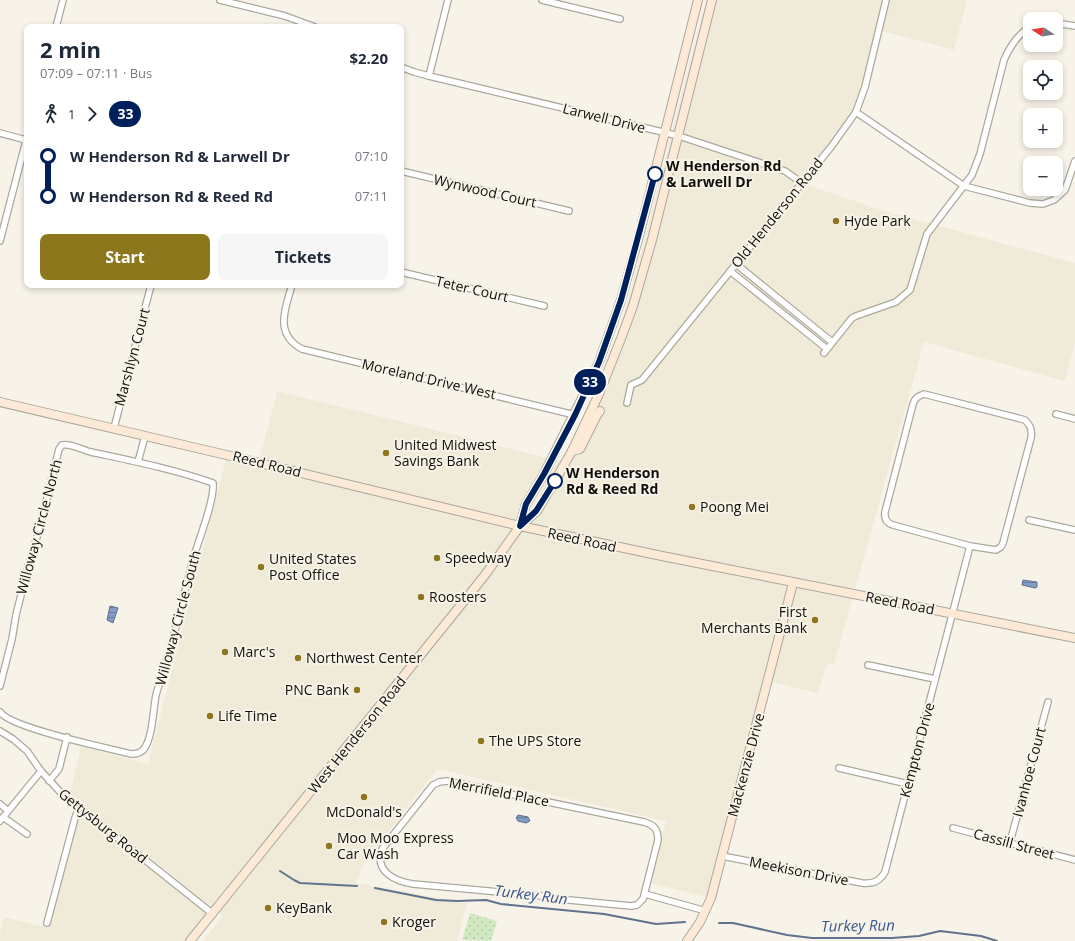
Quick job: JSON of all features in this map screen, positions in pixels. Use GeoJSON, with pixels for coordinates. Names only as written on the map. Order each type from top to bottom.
{"type":"FeatureCollection","features":[{"type":"Feature","properties":{"kind":"main road","name":"West Henderson Road"},"geometry":{"type":"LineString","coordinates":[[520,526],[526,504],[544,474],[575,415],[599,362],[621,300],[639,236],[698,0]]}},
{"type":"Feature","properties":{"kind":"main road","name":"West Henderson Road"},"geometry":{"type":"LineString","coordinates":[[190,941],[485,575],[520,526],[536,511],[572,451],[602,387],[629,318],[652,240],[712,0]]}},
{"type":"Feature","properties":{"kind":"main road","name":"Reed Road"},"geometry":{"type":"LineString","coordinates":[[0,402],[520,526],[793,583],[1075,638]]}},
{"type":"Feature","properties":{"kind":"main road"},"geometry":{"type":"LineString","coordinates":[[572,451],[580,449],[597,414],[600,411]]}},
{"type":"Feature","properties":{"kind":"main road","name":"Mackenzie Drive"},"geometry":{"type":"LineString","coordinates":[[687,941],[697,928],[711,898],[793,583]]}},
{"type":"Feature","properties":{"kind":"street"},"geometry":{"type":"LineString","coordinates":[[57,24],[63,0]]}},
{"type":"Feature","properties":{"kind":"street"},"geometry":{"type":"LineString","coordinates":[[220,0],[285,16],[307,24]]}},
{"type":"Feature","properties":{"kind":"street"},"geometry":{"type":"LineString","coordinates":[[429,76],[448,0]]}},
{"type":"Feature","properties":{"kind":"street"},"geometry":{"type":"LineString","coordinates":[[542,0],[620,19]]}},
{"type":"Feature","properties":{"kind":"street","name":"Old Henderson Road"},"geometry":{"type":"LineString","coordinates":[[626,402],[631,385],[642,380],[831,147],[856,112],[865,88],[886,0]]}},
{"type":"Feature","properties":{"kind":"street"},"geometry":{"type":"LineString","coordinates":[[1063,24],[1075,26]]}},
{"type":"Feature","properties":{"kind":"street"},"geometry":{"type":"LineString","coordinates":[[730,271],[826,351],[852,318],[859,314],[896,302],[908,293],[913,282],[927,234],[972,175],[980,154],[1002,68],[1010,47],[1023,32]]}},
{"type":"Feature","properties":{"kind":"street","name":"Larwell Drive"},"geometry":{"type":"LineString","coordinates":[[404,68],[429,76],[679,136],[785,171],[802,182]]}},
{"type":"Feature","properties":{"kind":"street"},"geometry":{"type":"LineString","coordinates":[[856,112],[964,186],[1030,203],[1043,204],[1054,200],[1065,190],[1075,161]]}},
{"type":"Feature","properties":{"kind":"street"},"geometry":{"type":"LineString","coordinates":[[0,133],[24,138]]}},
{"type":"Feature","properties":{"kind":"street"},"geometry":{"type":"LineString","coordinates":[[0,241],[24,150]]}},
{"type":"Feature","properties":{"kind":"street","name":"Wynwood Court"},"geometry":{"type":"LineString","coordinates":[[404,172],[569,211]]}},
{"type":"Feature","properties":{"kind":"street"},"geometry":{"type":"LineString","coordinates":[[736,264],[832,342]]}},
{"type":"Feature","properties":{"kind":"street","name":"Teter Court"},"geometry":{"type":"LineString","coordinates":[[404,273],[544,306]]}},
{"type":"Feature","properties":{"kind":"street","name":"Marshlyn Court"},"geometry":{"type":"LineString","coordinates":[[114,428],[150,288]]}},
{"type":"Feature","properties":{"kind":"street","name":"Moreland Drive West"},"geometry":{"type":"LineString","coordinates":[[291,288],[284,318],[285,329],[288,336],[296,346],[308,351],[575,415]]}},
{"type":"Feature","properties":{"kind":"street"},"geometry":{"type":"LineString","coordinates":[[929,394],[1025,420],[1030,424],[1032,431],[1031,438],[1001,548],[990,550],[970,546],[889,524],[885,516],[915,399],[919,395],[929,394]]}},
{"type":"Feature","properties":{"kind":"street"},"geometry":{"type":"LineString","coordinates":[[1056,414],[1075,419]]}},
{"type":"Feature","properties":{"kind":"street"},"geometry":{"type":"LineString","coordinates":[[138,462],[145,436]]}},
{"type":"Feature","properties":{"kind":"street","name":"Willoway Circle North"},"geometry":{"type":"LineString","coordinates":[[0,686],[12,639],[16,614],[29,562],[40,527],[59,448],[65,444],[138,462]]}},
{"type":"Feature","properties":{"kind":"street","name":"Willoway Circle South"},"geometry":{"type":"LineString","coordinates":[[67,737],[131,754],[137,754],[147,745],[154,714],[156,696],[181,611],[192,562],[208,510],[213,483],[138,462]]}},
{"type":"Feature","properties":{"kind":"street"},"geometry":{"type":"LineString","coordinates":[[1029,520],[1075,530]]}},
{"type":"Feature","properties":{"kind":"street","name":"Kempton Drive"},"geometry":{"type":"LineString","coordinates":[[876,882],[882,878],[885,872],[970,546]]}},
{"type":"Feature","properties":{"kind":"street"},"geometry":{"type":"LineString","coordinates":[[868,665],[935,679]]}},
{"type":"Feature","properties":{"kind":"street","name":"Ivanhoe Court"},"geometry":{"type":"LineString","coordinates":[[1010,842],[1048,702]]}},
{"type":"Feature","properties":{"kind":"street"},"geometry":{"type":"LineString","coordinates":[[0,712],[8,719],[32,728],[67,737],[58,769],[49,781]]}},
{"type":"Feature","properties":{"kind":"street","name":"Gettysburg Road"},"geometry":{"type":"LineString","coordinates":[[0,731],[13,738],[27,751],[49,781],[79,807],[213,914]]}},
{"type":"Feature","properties":{"kind":"street"},"geometry":{"type":"LineString","coordinates":[[839,768],[908,784]]}},
{"type":"Feature","properties":{"kind":"street"},"geometry":{"type":"LineString","coordinates":[[26,834],[1,819],[41,771]]}},
{"type":"Feature","properties":{"kind":"street","name":"Merrifield Place"},"geometry":{"type":"LineString","coordinates":[[447,781],[644,822],[652,825],[657,831],[658,840],[645,894],[641,902],[637,905],[631,906],[414,884],[401,882],[389,875],[381,865],[380,855],[384,846],[431,788],[439,782],[447,781]]}},
{"type":"Feature","properties":{"kind":"street"},"geometry":{"type":"LineString","coordinates":[[0,804],[7,810]]}},
{"type":"Feature","properties":{"kind":"street"},"geometry":{"type":"LineString","coordinates":[[47,922],[74,818],[79,807]]}},
{"type":"Feature","properties":{"kind":"street","name":"Cassill Street"},"geometry":{"type":"LineString","coordinates":[[953,828],[1075,860]]}},
{"type":"Feature","properties":{"kind":"street","name":"Meekison Drive"},"geometry":{"type":"LineString","coordinates":[[722,856],[862,883],[876,882]]}},
{"type":"Feature","properties":{"kind":"street"},"geometry":{"type":"LineString","coordinates":[[645,894],[706,911]]}},
{"type":"Feature","properties":{"kind":"shaded area"},"geometry":{"type":"Polygon","coordinates":[[[706,0],[967,0],[954,50],[878,30],[858,104],[847,123],[802,183],[878,209],[1075,263],[1075,342],[1065,381],[924,342],[834,665],[827,663],[818,693],[768,681],[711,898],[650,883],[666,821],[437,769],[363,865],[356,883],[467,903],[457,941],[203,941],[223,916],[127,839],[125,844],[213,914],[190,941],[0,941],[0,933],[4,917],[46,927],[79,808],[69,799],[81,747],[148,764],[227,455],[259,462],[277,391],[563,462],[599,394],[640,257],[706,0]]]}},
{"type":"Feature","properties":{"kind":"green space"},"geometry":{"type":"Polygon","coordinates":[[[470,913],[497,921],[491,941],[462,940],[470,913]]]}},
{"type":"Feature","properties":{"kind":"water"},"geometry":{"type":"Polygon","coordinates":[[[1023,580],[1037,582],[1037,587],[1035,588],[1022,585],[1023,580]]]}},
{"type":"Feature","properties":{"kind":"water"},"geometry":{"type":"Polygon","coordinates":[[[110,606],[118,608],[113,623],[107,620],[110,606]]]}},
{"type":"Feature","properties":{"kind":"water"},"geometry":{"type":"Polygon","coordinates":[[[518,815],[528,817],[530,821],[526,823],[518,821],[516,818],[518,815]]]}},
{"type":"Feature","properties":{"kind":"waterway","name":"Turkey Run"},"geometry":{"type":"LineString","coordinates":[[280,871],[300,883],[357,886]]}},
{"type":"Feature","properties":{"kind":"waterway","name":"Turkey Run"},"geometry":{"type":"LineString","coordinates":[[375,888],[436,900],[486,900],[501,904],[604,914],[656,924],[685,922]]}},
{"type":"Feature","properties":{"kind":"waterway","name":"Turkey Run"},"geometry":{"type":"LineString","coordinates":[[719,923],[733,923],[787,935],[812,938],[892,938],[919,936],[940,931],[981,936],[997,941]]}},
{"type":"Feature","properties":{"kind":"bus line","name":"33"},"geometry":{"type":"LineString","coordinates":[[555,481],[536,511],[520,526],[526,504],[544,474],[575,415],[599,362],[630,270],[655,174]]}},
{"type":"Feature","properties":{"kind":"place","name":"W Henderson Rd & Larwell Dr"},"geometry":{"type":"Point","coordinates":[655,174]}},
{"type":"Feature","properties":{"kind":"place","name":"Hyde Park"},"geometry":{"type":"Point","coordinates":[836,221]}},
{"type":"Feature","properties":{"kind":"place","name":"United Midwest Savings Bank"},"geometry":{"type":"Point","coordinates":[386,453]}},
{"type":"Feature","properties":{"kind":"place","name":"W Henderson Rd & Reed Rd"},"geometry":{"type":"Point","coordinates":[555,481]}},
{"type":"Feature","properties":{"kind":"place","name":"Poong Mei"},"geometry":{"type":"Point","coordinates":[692,507]}},
{"type":"Feature","properties":{"kind":"place","name":"Speedway"},"geometry":{"type":"Point","coordinates":[437,558]}},
{"type":"Feature","properties":{"kind":"place","name":"United States Post Office"},"geometry":{"type":"Point","coordinates":[261,567]}},
{"type":"Feature","properties":{"kind":"place","name":"Roosters"},"geometry":{"type":"Point","coordinates":[421,597]}},
{"type":"Feature","properties":{"kind":"place","name":"First Merchants Bank"},"geometry":{"type":"Point","coordinates":[815,620]}},
{"type":"Feature","properties":{"kind":"place","name":"Marc's"},"geometry":{"type":"Point","coordinates":[225,652]}},
{"type":"Feature","properties":{"kind":"place","name":"Northwest Center"},"geometry":{"type":"Point","coordinates":[298,658]}},
{"type":"Feature","properties":{"kind":"place","name":"PNC Bank"},"geometry":{"type":"Point","coordinates":[357,690]}},
{"type":"Feature","properties":{"kind":"place","name":"Life Time"},"geometry":{"type":"Point","coordinates":[210,716]}},
{"type":"Feature","properties":{"kind":"place","name":"The UPS Store"},"geometry":{"type":"Point","coordinates":[481,741]}},
{"type":"Feature","properties":{"kind":"place","name":"McDonald's"},"geometry":{"type":"Point","coordinates":[364,797]}},
{"type":"Feature","properties":{"kind":"place","name":"Moo Moo Express Car Wash"},"geometry":{"type":"Point","coordinates":[329,846]}},
{"type":"Feature","properties":{"kind":"place","name":"KeyBank"},"geometry":{"type":"Point","coordinates":[268,908]}},
{"type":"Feature","properties":{"kind":"place","name":"Kroger"},"geometry":{"type":"Point","coordinates":[384,922]}}]}
